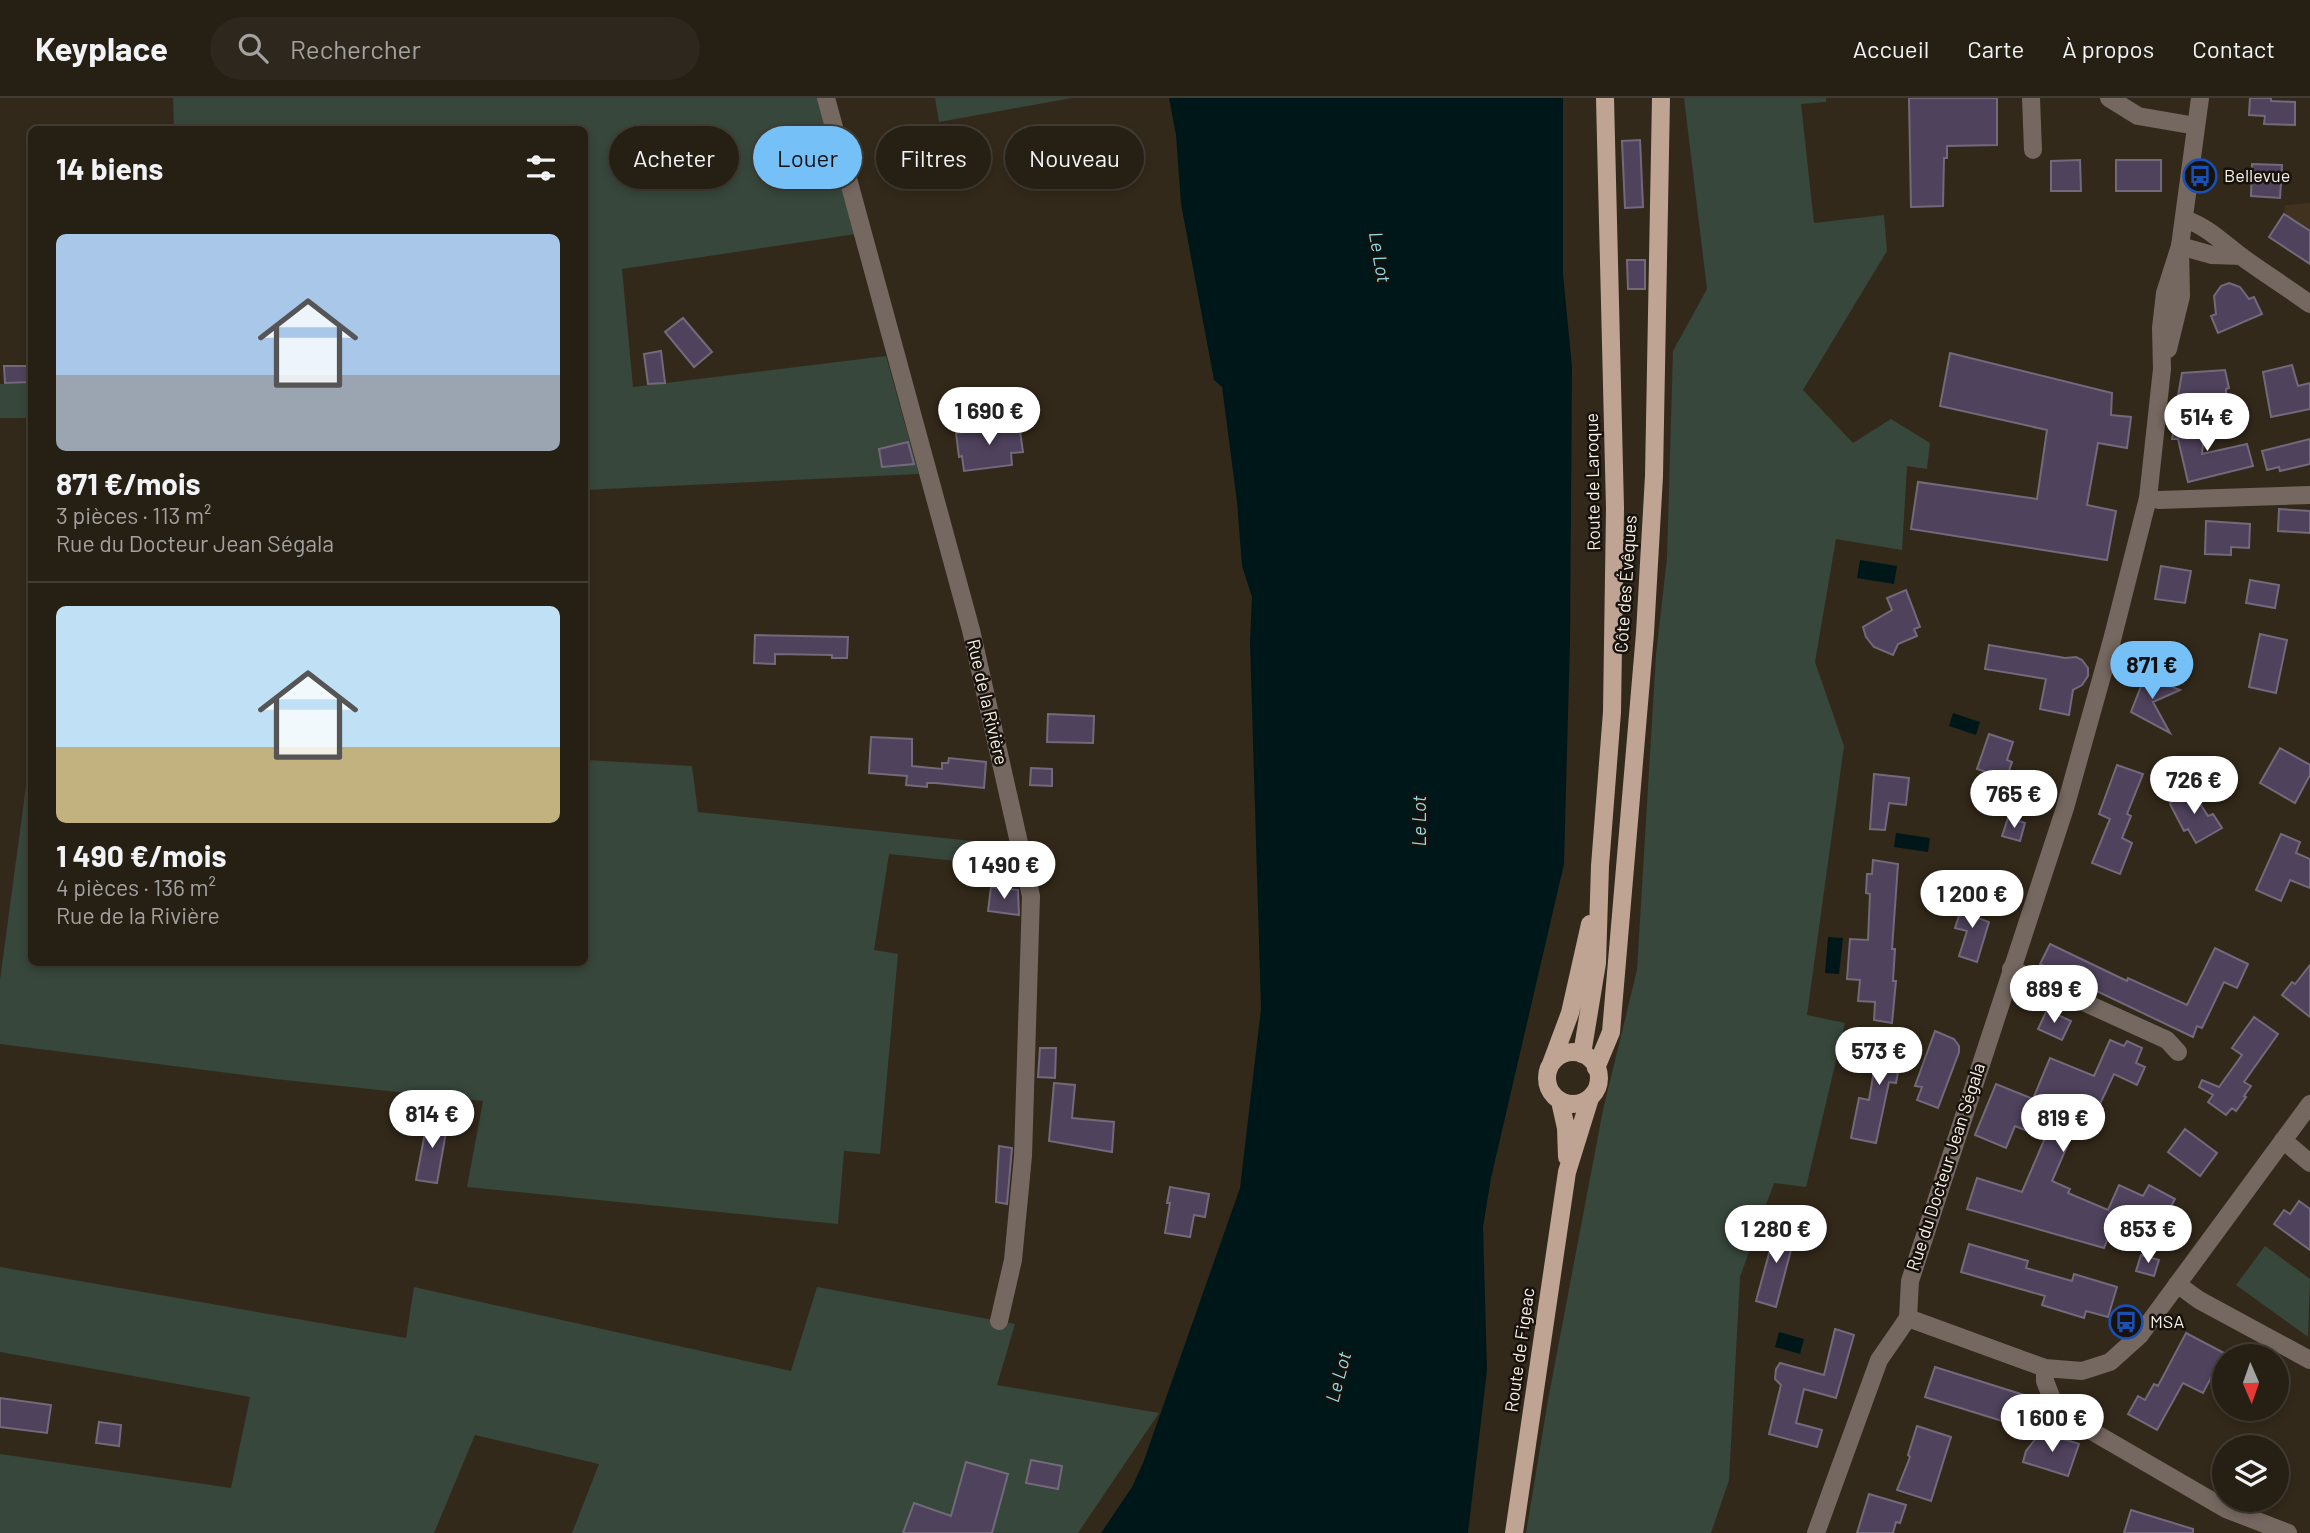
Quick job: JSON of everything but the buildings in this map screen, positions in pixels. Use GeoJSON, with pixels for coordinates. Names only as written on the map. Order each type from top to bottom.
{"type":"FeatureCollection","features":[{"type":"Feature","properties":{"kind":"main road","name":"Route de Laroque"},"geometry":{"type":"LineString","coordinates":[[1582,1054],[1597,963],[1600,866],[1612,712],[1615,508],[1605,98]]}},
{"type":"Feature","properties":{"kind":"main road","name":"Côte des Évêques"},"geometry":{"type":"LineString","coordinates":[[1596,1068],[1611,1032],[1646,620],[1654,476],[1661,98]]}},
{"type":"Feature","properties":{"kind":"main road","name":"Route de Laroque"},"geometry":{"type":"LineString","coordinates":[[1551,1064],[1570,1013],[1581,971],[1600,866]]}},
{"type":"Feature","properties":{"kind":"main road"},"geometry":{"type":"LineString","coordinates":[[1565,1053],[1582,1054],[1593,1062],[1596,1068],[1598,1084],[1590,1098],[1575,1104],[1560,1101],[1548,1088],[1547,1072],[1551,1064],[1565,1053]]}},
{"type":"Feature","properties":{"kind":"main road","name":"Route de Figeac"},"geometry":{"type":"LineString","coordinates":[[1514,1533],[1567,1172],[1590,1098]]}},
{"type":"Feature","properties":{"kind":"main road","name":"Route de Figeac"},"geometry":{"type":"LineString","coordinates":[[1560,1101],[1566,1128],[1567,1172]]}},
{"type":"Feature","properties":{"kind":"street","name":"Rue de la Rivière"},"geometry":{"type":"LineString","coordinates":[[826,98],[971,629],[1031,896],[1023,1153],[1013,1260],[999,1321]]}},
{"type":"Feature","properties":{"kind":"street"},"geometry":{"type":"LineString","coordinates":[[2031,98],[2033,150]]}},
{"type":"Feature","properties":{"kind":"street"},"geometry":{"type":"LineString","coordinates":[[2109,98],[2138,116],[2196,127]]}},
{"type":"Feature","properties":{"kind":"street","name":"Rue du Docteur Jean Ségala"},"geometry":{"type":"LineString","coordinates":[[1908,1318],[1910,1281],[2065,807],[2148,498],[2162,369],[2161,328],[2165,293],[2180,246],[2200,98]]}},
{"type":"Feature","properties":{"kind":"street"},"geometry":{"type":"LineString","coordinates":[[2184,219],[2205,229],[2310,304]]}},
{"type":"Feature","properties":{"kind":"street"},"geometry":{"type":"LineString","coordinates":[[2180,246],[2212,255],[2241,256]]}},
{"type":"Feature","properties":{"kind":"street"},"geometry":{"type":"LineString","coordinates":[[2148,498],[2159,500],[2310,495]]}},
{"type":"Feature","properties":{"kind":"street"},"geometry":{"type":"LineString","coordinates":[[2011,970],[2167,1040],[2178,1052]]}},
{"type":"Feature","properties":{"kind":"street"},"geometry":{"type":"LineString","coordinates":[[1816,1533],[1879,1360],[1908,1318],[2045,1368],[2082,1371],[2110,1362],[2140,1335],[2310,1104]]}},
{"type":"Feature","properties":{"kind":"street"},"geometry":{"type":"LineString","coordinates":[[2283,1140],[2310,1163]]}},
{"type":"Feature","properties":{"kind":"street"},"geometry":{"type":"LineString","coordinates":[[2177,1284],[2199,1300],[2310,1360]]}},
{"type":"Feature","properties":{"kind":"street"},"geometry":{"type":"LineString","coordinates":[[2045,1368],[2045,1381],[2052,1399],[2088,1429],[2226,1509],[2288,1533]]}},
{"type":"Feature","properties":{"kind":"shaded area"},"geometry":{"type":"Polygon","coordinates":[[[2310,203],[2310,264],[2269,237],[2284,214],[2285,205],[2310,203]]]}},
{"type":"Feature","properties":{"kind":"green space"},"geometry":{"type":"Polygon","coordinates":[[[173,98],[817,98],[825,126],[753,126],[753,189],[843,189],[856,234],[622,269],[633,387],[886,356],[919,474],[588,490],[588,126],[174,126],[173,98]]]}},
{"type":"Feature","properties":{"kind":"green space"},"geometry":{"type":"Polygon","coordinates":[[[935,98],[1072,98],[939,122],[935,98]]]}},
{"type":"Feature","properties":{"kind":"green space"},"geometry":{"type":"Polygon","coordinates":[[[1684,98],[1826,98],[1826,102],[1801,104],[1814,223],[1884,215],[1887,251],[1803,390],[1853,443],[1891,419],[1930,443],[1927,469],[1907,466],[1902,550],[1836,539],[1815,662],[1844,746],[1807,1015],[1845,1023],[1806,1187],[1774,1183],[1740,1277],[1729,1480],[1711,1533],[1526,1533],[1548,1400],[1603,1110],[1637,970],[1656,655],[1667,558],[1673,351],[1707,289],[1684,98]]]}},
{"type":"Feature","properties":{"kind":"green space"},"geometry":{"type":"Polygon","coordinates":[[[28,383],[28,418],[0,418],[0,384],[28,383]]]}},
{"type":"Feature","properties":{"kind":"green space"},"geometry":{"type":"Polygon","coordinates":[[[588,760],[692,766],[698,812],[1010,845],[1007,864],[995,865],[889,854],[874,950],[898,954],[880,1154],[844,1151],[838,1224],[467,1187],[483,1101],[275,1079],[0,1044],[0,980],[28,771],[28,966],[588,966],[588,760]]]}},
{"type":"Feature","properties":{"kind":"green space"},"geometry":{"type":"Polygon","coordinates":[[[2265,1246],[2310,1279],[2308,1337],[2236,1285],[2265,1246]]]}},
{"type":"Feature","properties":{"kind":"green space"},"geometry":{"type":"Polygon","coordinates":[[[0,1267],[406,1338],[414,1287],[791,1371],[817,1287],[1015,1324],[997,1385],[1159,1413],[1078,1533],[572,1533],[599,1464],[475,1435],[434,1533],[0,1533],[0,1454],[231,1488],[250,1397],[0,1352],[0,1267]]]}},
{"type":"Feature","properties":{"kind":"water","name":"Le Lot"},"geometry":{"type":"Polygon","coordinates":[[[1169,98],[1563,98],[1563,274],[1572,367],[1570,641],[1564,864],[1491,1178],[1483,1227],[1487,1370],[1468,1533],[1101,1533],[1132,1487],[1143,1463],[1240,1188],[1261,1009],[1250,642],[1252,597],[1242,566],[1237,502],[1222,387],[1214,380],[1181,204],[1176,135],[1169,98]]]}},
{"type":"Feature","properties":{"kind":"water"},"geometry":{"type":"Polygon","coordinates":[[[1860,560],[1897,566],[1894,584],[1857,578],[1860,560]]]}},
{"type":"Feature","properties":{"kind":"water"},"geometry":{"type":"Polygon","coordinates":[[[1953,713],[1980,722],[1976,735],[1949,726],[1953,713]]]}},
{"type":"Feature","properties":{"kind":"water"},"geometry":{"type":"Polygon","coordinates":[[[1896,833],[1930,838],[1928,852],[1894,847],[1896,833]]]}},
{"type":"Feature","properties":{"kind":"water"},"geometry":{"type":"Polygon","coordinates":[[[1828,937],[1843,938],[1839,974],[1825,973],[1828,937]]]}},
{"type":"Feature","properties":{"kind":"water"},"geometry":{"type":"Polygon","coordinates":[[[1779,1332],[1804,1339],[1800,1354],[1775,1347],[1779,1332]]]}},
{"type":"Feature","properties":{"kind":"place","name":"Bellevue"},"geometry":{"type":"Point","coordinates":[2200,176]}},
{"type":"Feature","properties":{"kind":"place","name":"MSA"},"geometry":{"type":"Point","coordinates":[2126,1322]}}]}
